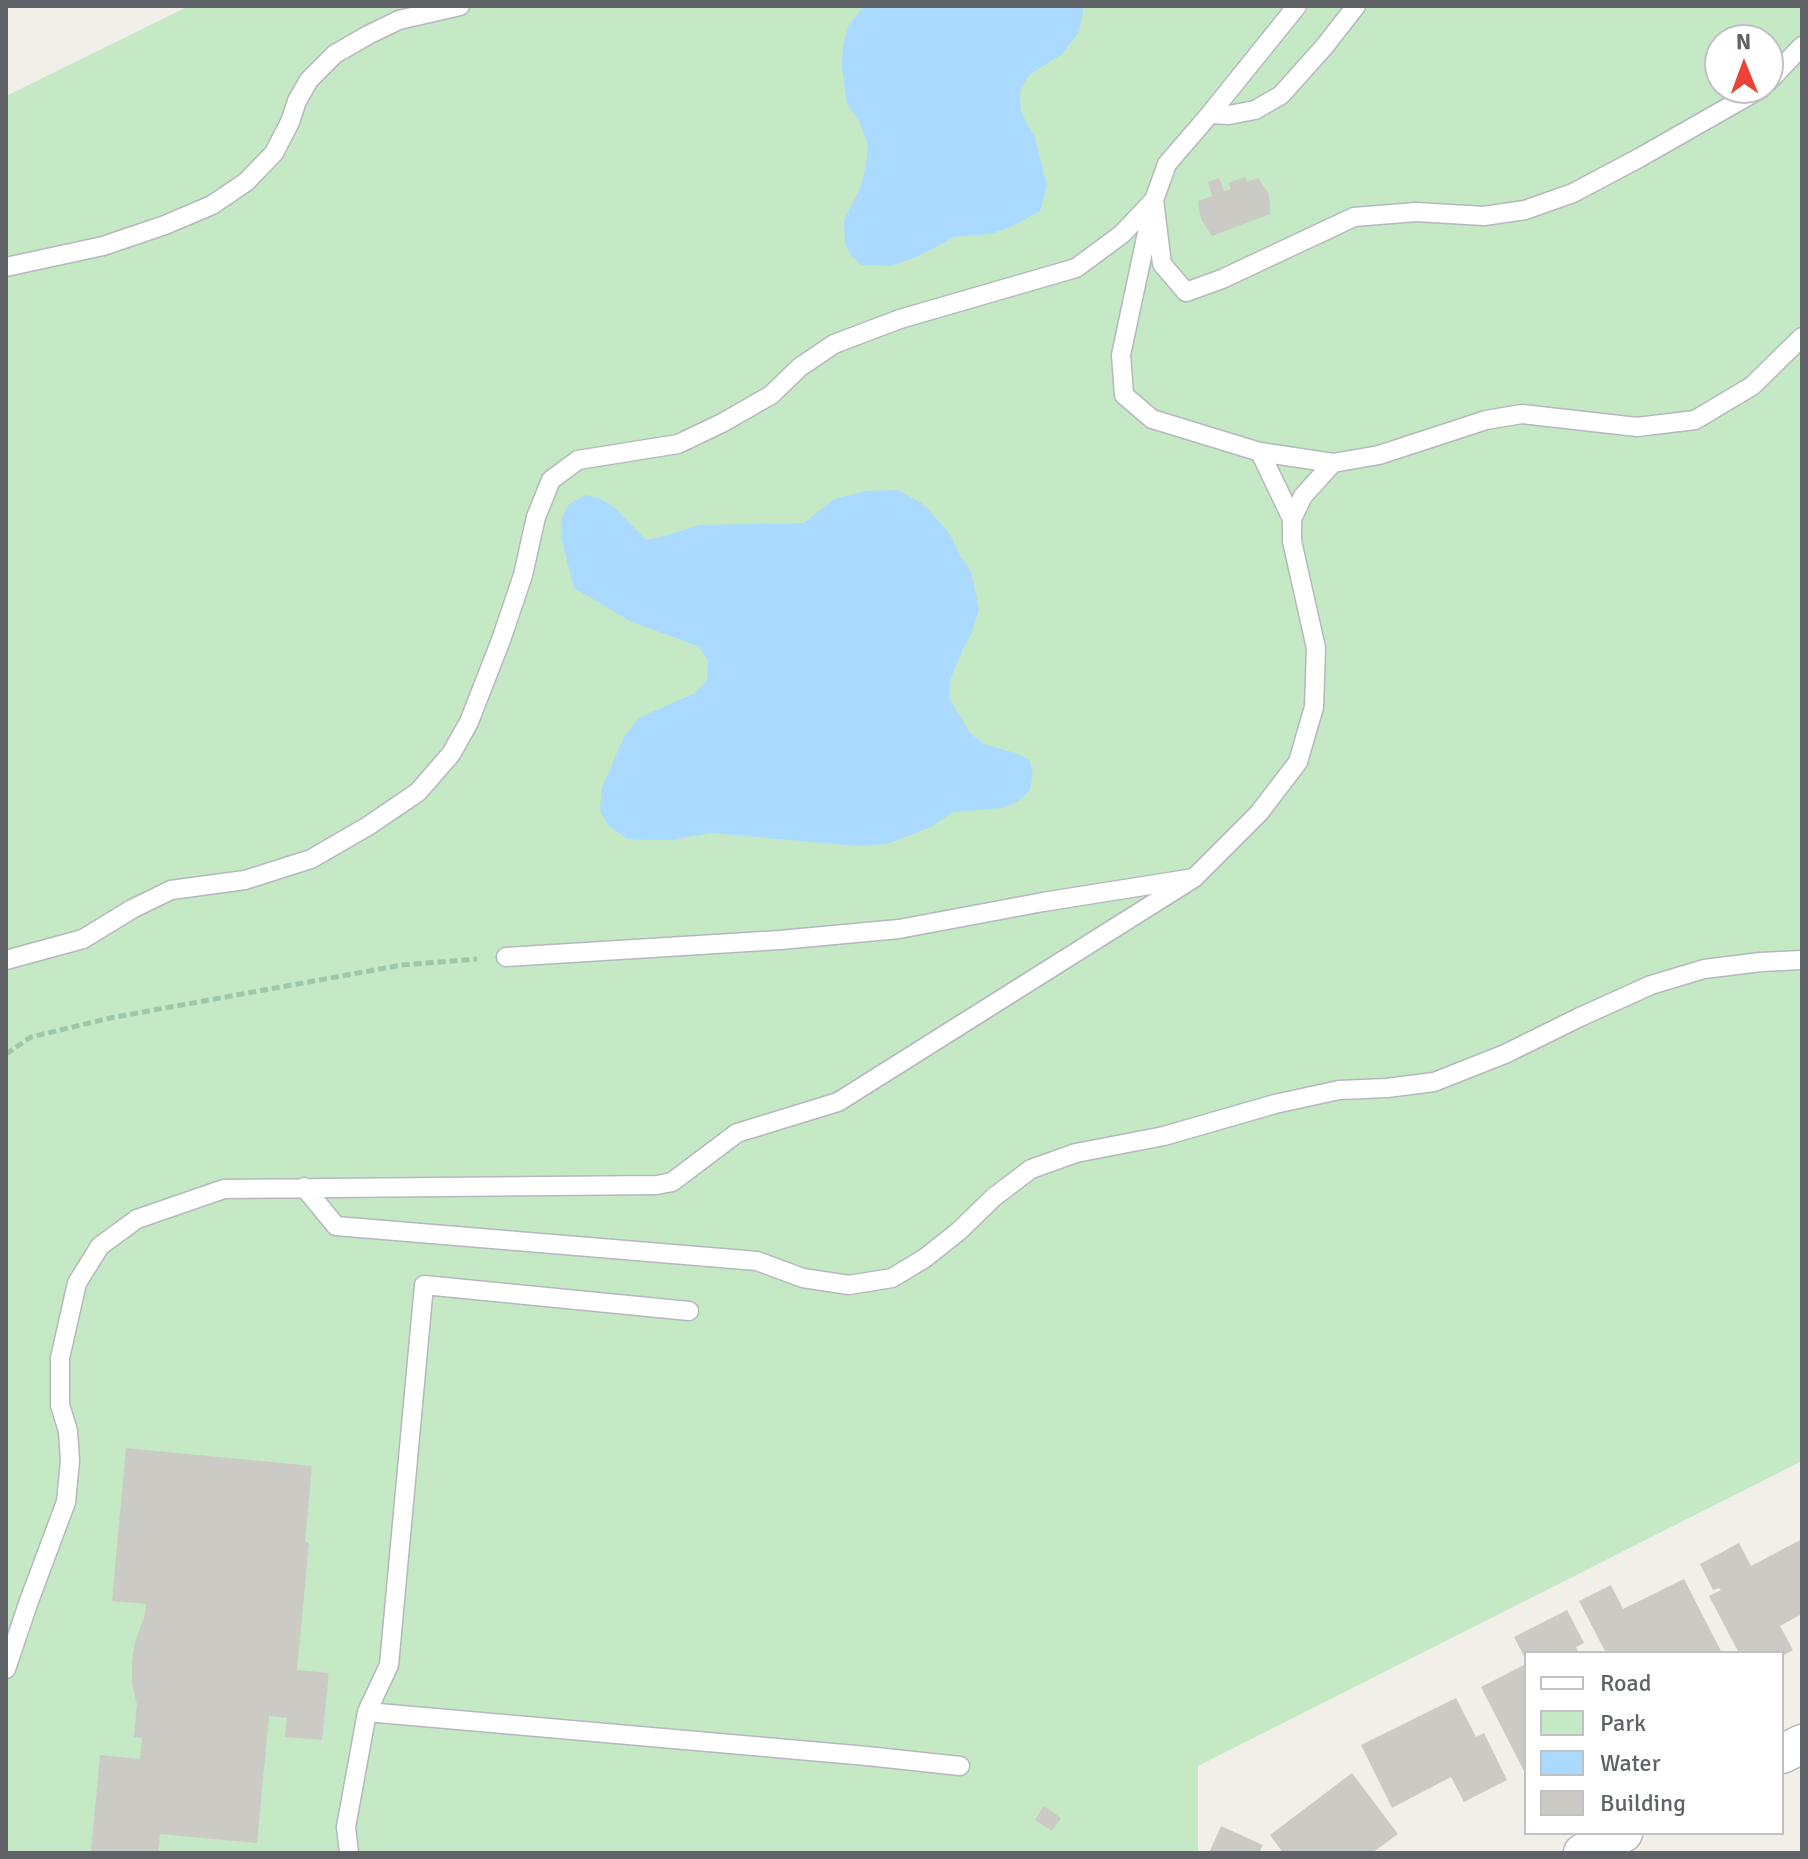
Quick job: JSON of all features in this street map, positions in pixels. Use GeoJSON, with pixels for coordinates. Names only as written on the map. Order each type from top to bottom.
{"type":"FeatureCollection","features":[{"type":"Feature","properties":{"kind":"street"},"geometry":{"type":"LineString","coordinates":[[1784,1753],[1802,1744]]}},
{"type":"Feature","properties":{"kind":"street"},"geometry":{"type":"LineString","coordinates":[[1583,1853],[1619,1835]]}},
{"type":"Feature","properties":{"kind":"lane"},"geometry":{"type":"LineString","coordinates":[[6,267],[103,246],[212,205],[246,182],[274,153],[309,80],[335,54],[399,20],[460,6]]}},
{"type":"Feature","properties":{"kind":"lane"},"geometry":{"type":"LineString","coordinates":[[1297,6],[1167,164],[1154,200],[1121,355],[1124,395],[1152,419],[1260,452],[1333,463],[1379,455],[1486,420],[1522,414],[1637,427],[1695,420],[1752,386],[1802,337]]}},
{"type":"Feature","properties":{"kind":"lane"},"geometry":{"type":"LineString","coordinates":[[1210,114],[1229,115],[1255,110],[1281,95],[1356,6]]}},
{"type":"Feature","properties":{"kind":"lane"},"geometry":{"type":"LineString","coordinates":[[1784,65],[1802,46]]}},
{"type":"Feature","properties":{"kind":"lane"},"geometry":{"type":"LineString","coordinates":[[1154,200],[1162,264],[1186,292],[1222,279],[1354,217],[1416,212],[1484,216],[1525,210],[1573,193],[1734,104]]}},
{"type":"Feature","properties":{"kind":"lane"},"geometry":{"type":"LineString","coordinates":[[6,960],[83,939],[171,890],[245,880],[311,859],[418,792],[451,754],[469,722],[519,588],[536,517],[551,480],[578,460],[678,444],[771,395],[800,367],[834,344],[900,319],[1076,268],[1122,234],[1154,200]]}},
{"type":"Feature","properties":{"kind":"lane"},"geometry":{"type":"LineString","coordinates":[[6,1669],[66,1502],[70,1461],[68,1431],[60,1405],[60,1358],[77,1283],[100,1246],[137,1219],[224,1189],[657,1185],[672,1182],[737,1133],[838,1102],[1194,878],[1259,813],[1298,762],[1314,707],[1316,648],[1292,541],[1292,519],[1260,452]]}},
{"type":"Feature","properties":{"kind":"lane"},"geometry":{"type":"LineString","coordinates":[[1292,519],[1303,496],[1333,463]]}},
{"type":"Feature","properties":{"kind":"lane"},"geometry":{"type":"LineString","coordinates":[[506,957],[780,940],[899,929],[1194,878]]}},
{"type":"Feature","properties":{"kind":"lane"},"geometry":{"type":"LineString","coordinates":[[304,1187],[336,1226],[757,1261],[803,1278],[849,1285],[892,1278],[925,1258],[1031,1169],[1076,1153],[1164,1136],[1275,1104],[1339,1090],[1434,1082],[1505,1054],[1651,985],[1704,969],[1802,960]]}},
{"type":"Feature","properties":{"kind":"lane"},"geometry":{"type":"LineString","coordinates":[[349,1853],[346,1827],[367,1712],[389,1665],[424,1285],[689,1311]]}},
{"type":"Feature","properties":{"kind":"lane"},"geometry":{"type":"LineString","coordinates":[[367,1712],[960,1766]]}},
{"type":"Feature","properties":{"kind":"path"},"geometry":{"type":"LineString","coordinates":[[6,1054],[31,1037],[110,1018],[402,965],[506,957]]}},
{"type":"Feature","properties":{"kind":"green space"},"geometry":{"type":"Polygon","coordinates":[[[189,6],[1802,6],[1802,1461],[1198,1766],[1198,1853],[6,1853],[6,96],[189,6]]]}},
{"type":"Feature","properties":{"kind":"water"},"geometry":{"type":"Polygon","coordinates":[[[864,6],[1082,6],[1078,33],[1062,54],[1029,75],[1020,91],[1021,112],[1035,138],[1047,186],[1040,211],[1011,227],[990,234],[954,237],[919,256],[891,266],[862,265],[852,257],[845,244],[844,220],[860,189],[868,144],[859,121],[847,104],[842,67],[843,45],[849,25],[864,6]]]}},
{"type":"Feature","properties":{"kind":"water"},"geometry":{"type":"Polygon","coordinates":[[[898,490],[923,504],[949,533],[971,571],[979,609],[951,677],[949,698],[970,733],[984,744],[1029,760],[1033,772],[1030,790],[1018,801],[1003,808],[953,812],[931,827],[887,844],[857,846],[711,833],[671,840],[628,839],[609,826],[600,811],[602,788],[625,735],[639,718],[695,693],[707,680],[708,660],[698,646],[632,622],[574,588],[561,537],[562,517],[569,504],[586,495],[601,499],[615,508],[646,540],[699,525],[804,523],[834,499],[866,491],[898,490]]]}},
{"type":"Feature","properties":{"kind":"building"},"geometry":{"type":"Polygon","coordinates":[[[1245,177],[1247,182],[1258,178],[1269,194],[1270,214],[1212,236],[1201,219],[1198,201],[1212,196],[1208,182],[1219,178],[1224,191],[1231,189],[1228,183],[1245,177]]]}},
{"type":"Feature","properties":{"kind":"building"},"geometry":{"type":"Polygon","coordinates":[[[126,1448],[312,1466],[305,1542],[309,1543],[297,1670],[329,1673],[322,1740],[285,1737],[287,1718],[269,1716],[257,1843],[160,1834],[158,1853],[91,1852],[100,1755],[140,1759],[142,1738],[134,1737],[137,1705],[132,1684],[132,1661],[146,1604],[112,1601],[126,1448]]]}},
{"type":"Feature","properties":{"kind":"building"},"geometry":{"type":"Polygon","coordinates":[[[1802,1539],[1802,1614],[1780,1626],[1793,1650],[1784,1655],[1784,1651],[1738,1651],[1709,1596],[1721,1590],[1713,1590],[1700,1564],[1739,1543],[1751,1566],[1802,1539]]]}},
{"type":"Feature","properties":{"kind":"building"},"geometry":{"type":"Polygon","coordinates":[[[1684,1579],[1721,1651],[1605,1651],[1579,1601],[1611,1585],[1623,1609],[1684,1579]]]}},
{"type":"Feature","properties":{"kind":"building"},"geometry":{"type":"Polygon","coordinates":[[[1567,1610],[1584,1643],[1576,1647],[1578,1651],[1524,1651],[1524,1656],[1514,1637],[1567,1610]]]}},
{"type":"Feature","properties":{"kind":"building"},"geometry":{"type":"Polygon","coordinates":[[[1524,1665],[1524,1771],[1481,1687],[1524,1665]]]}},
{"type":"Feature","properties":{"kind":"building"},"geometry":{"type":"Polygon","coordinates":[[[1456,1698],[1476,1737],[1484,1733],[1507,1780],[1464,1802],[1451,1777],[1392,1808],[1361,1745],[1456,1698]]]}},
{"type":"Feature","properties":{"kind":"building"},"geometry":{"type":"Polygon","coordinates":[[[1352,1773],[1398,1834],[1372,1853],[1283,1853],[1270,1835],[1352,1773]]]}},
{"type":"Feature","properties":{"kind":"building"},"geometry":{"type":"Polygon","coordinates":[[[1044,1806],[1061,1818],[1052,1831],[1035,1820],[1044,1806]]]}},
{"type":"Feature","properties":{"kind":"building"},"geometry":{"type":"Polygon","coordinates":[[[1221,1826],[1263,1845],[1259,1853],[1209,1853],[1221,1826]]]}}]}
